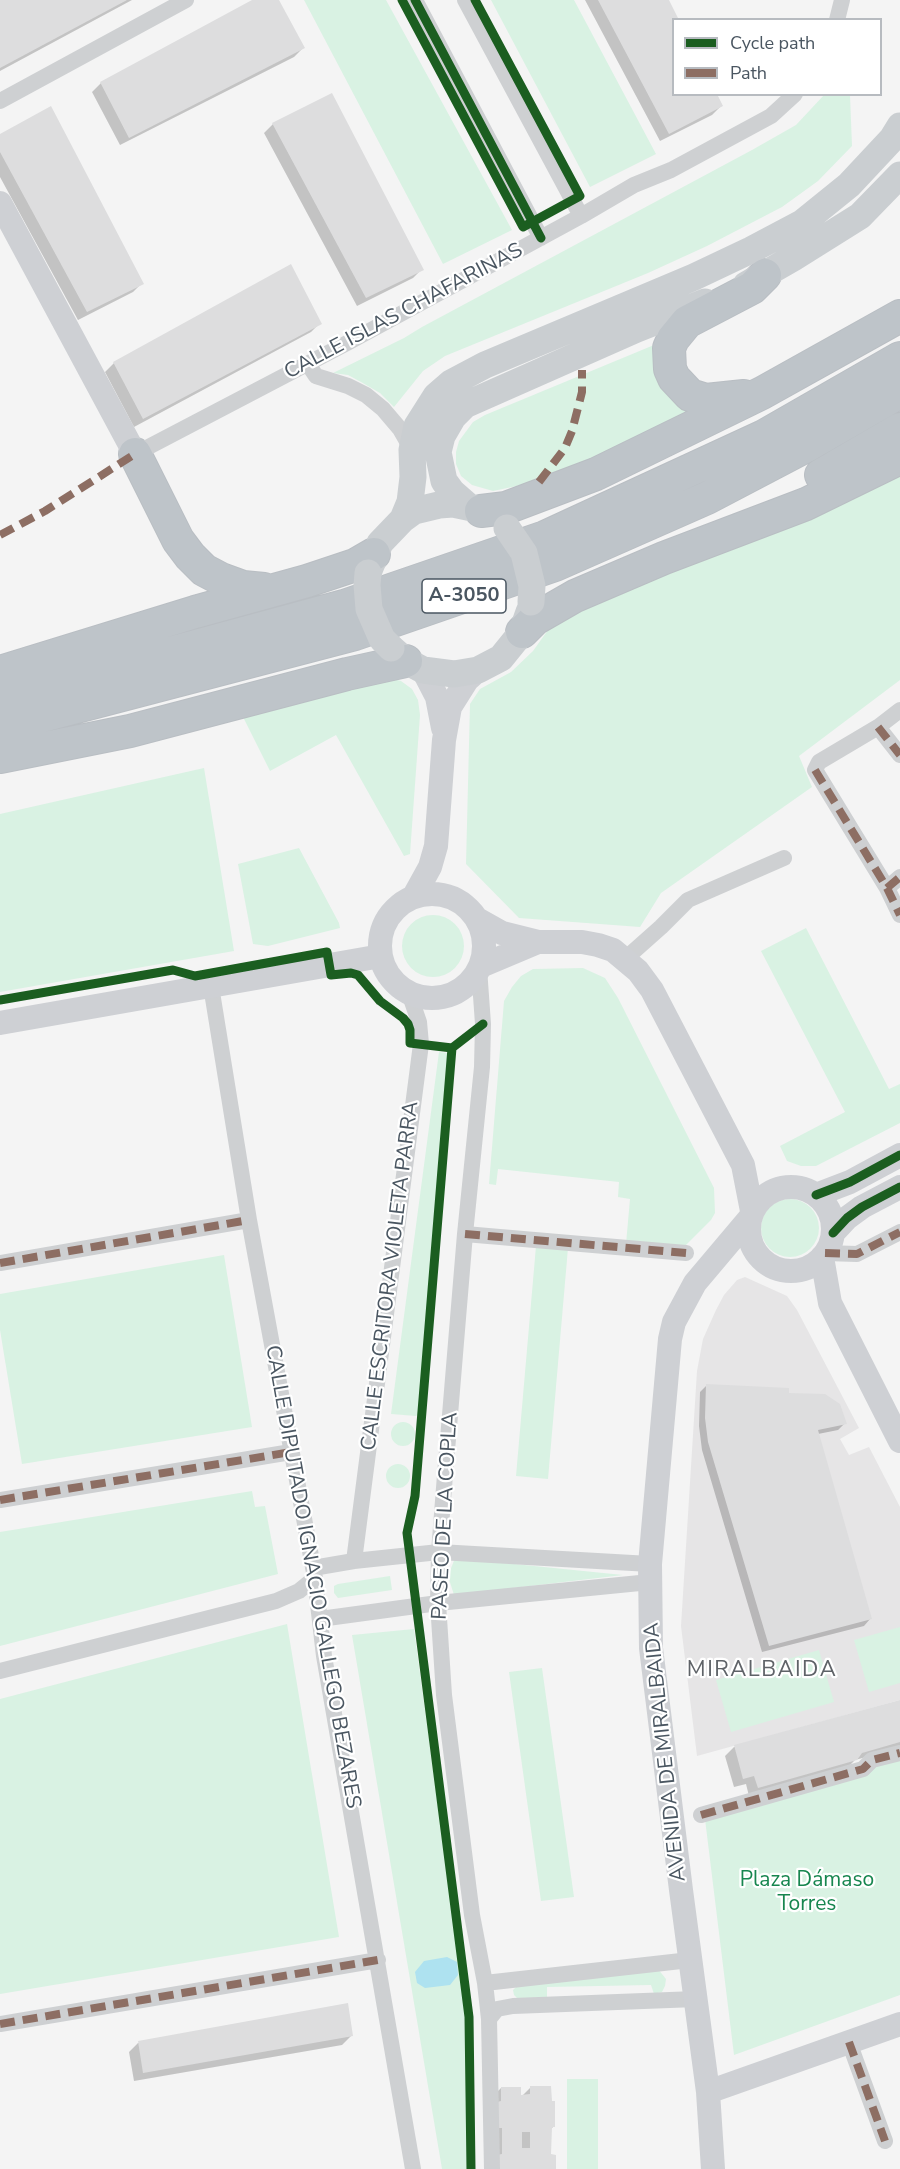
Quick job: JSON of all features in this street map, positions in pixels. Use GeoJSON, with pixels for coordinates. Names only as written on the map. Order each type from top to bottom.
{"type":"FeatureCollection","features":[{"type":"Feature","properties":{"kind":"highway"},"geometry":{"type":"LineString","coordinates":[[762,393],[706,400],[690,395],[674,378],[668,359],[673,339],[687,322],[752,288],[765,275]]}},
{"type":"Feature","properties":{"kind":"highway"},"geometry":{"type":"LineString","coordinates":[[475,509],[506,508],[596,474],[762,393],[900,316]]}},
{"type":"Feature","properties":{"kind":"highway","name":"A-3050"},"geometry":{"type":"LineString","coordinates":[[0,699],[344,606],[545,537],[764,436],[900,358]]}},
{"type":"Feature","properties":{"kind":"highway","name":"A-3050"},"geometry":{"type":"LineString","coordinates":[[0,727],[355,634],[555,565],[707,498],[810,444],[900,392]]}},
{"type":"Feature","properties":{"kind":"highway"},"geometry":{"type":"LineString","coordinates":[[664,558],[836,468],[900,429]]}},
{"type":"Feature","properties":{"kind":"highway"},"geometry":{"type":"LineString","coordinates":[[135,454],[178,540],[204,570],[221,579],[252,588],[274,589]]}},
{"type":"Feature","properties":{"kind":"highway"},"geometry":{"type":"LineString","coordinates":[[522,632],[551,608],[664,558],[806,504],[900,458]]}},
{"type":"Feature","properties":{"kind":"highway"},"geometry":{"type":"LineString","coordinates":[[0,672],[355,565],[371,563]]}},
{"type":"Feature","properties":{"kind":"highway"},"geometry":{"type":"LineString","coordinates":[[0,757],[130,731],[407,660]]}},
{"type":"Feature","properties":{"kind":"main road"},"geometry":{"type":"LineString","coordinates":[[403,519],[410,502],[412,450],[417,426],[436,396],[451,383],[485,364],[713,268],[802,223],[849,185],[892,139],[900,126]]}},
{"type":"Feature","properties":{"kind":"main road"},"geometry":{"type":"LineString","coordinates":[[475,509],[453,504],[414,511],[380,543],[371,563],[367,585],[369,609],[382,639],[407,660],[454,674],[478,670],[501,658],[522,632],[531,602],[532,586],[524,553],[507,528],[452,492],[444,481],[438,452],[442,436],[453,417],[465,405],[637,328],[740,288],[765,275],[860,216],[900,175]]}},
{"type":"Feature","properties":{"kind":"street"},"geometry":{"type":"LineString","coordinates":[[0,101],[186,0]]}},
{"type":"Feature","properties":{"kind":"street"},"geometry":{"type":"LineString","coordinates":[[415,0],[541,238]]}},
{"type":"Feature","properties":{"kind":"street"},"geometry":{"type":"LineString","coordinates":[[465,0],[581,216]]}},
{"type":"Feature","properties":{"kind":"street"},"geometry":{"type":"LineString","coordinates":[[838,18],[842,0]]}},
{"type":"Feature","properties":{"kind":"street","name":"CALLE ISLAS CHAFARINAS"},"geometry":{"type":"LineString","coordinates":[[135,454],[308,364],[634,185],[671,170],[771,116],[793,96]]}},
{"type":"Feature","properties":{"kind":"street"},"geometry":{"type":"LineString","coordinates":[[0,203],[135,454]]}},
{"type":"Feature","properties":{"kind":"street"},"geometry":{"type":"LineString","coordinates":[[308,364],[316,376],[348,386],[383,409],[400,429],[412,450]]}},
{"type":"Feature","properties":{"kind":"street"},"geometry":{"type":"LineString","coordinates":[[407,660],[437,698],[444,740]]}},
{"type":"Feature","properties":{"kind":"street"},"geometry":{"type":"LineString","coordinates":[[414,896],[424,880],[436,846],[444,740],[450,707],[467,680],[478,670]]}},
{"type":"Feature","properties":{"kind":"street"},"geometry":{"type":"LineString","coordinates":[[900,710],[878,727],[819,762],[815,770],[893,882],[900,915]]}},
{"type":"Feature","properties":{"kind":"street"},"geometry":{"type":"LineString","coordinates":[[878,727],[900,755]]}},
{"type":"Feature","properties":{"kind":"street"},"geometry":{"type":"LineString","coordinates":[[436,846],[442,867],[459,901]]}},
{"type":"Feature","properties":{"kind":"street"},"geometry":{"type":"LineString","coordinates":[[625,959],[688,900],[784,858]]}},
{"type":"Feature","properties":{"kind":"street"},"geometry":{"type":"LineString","coordinates":[[445,895],[459,901],[477,919],[484,942],[480,967],[472,980],[462,989],[449,995],[435,998],[409,993],[396,983],[387,971],[381,956],[380,941],[391,914],[401,903],[414,896],[445,895]]}},
{"type":"Feature","properties":{"kind":"street"},"geometry":{"type":"LineString","coordinates":[[477,919],[502,933],[538,942],[582,942],[598,945],[613,950],[638,971],[652,990],[743,1165],[751,1215]]}},
{"type":"Feature","properties":{"kind":"street"},"geometry":{"type":"LineString","coordinates":[[480,967],[538,942]]}},
{"type":"Feature","properties":{"kind":"street"},"geometry":{"type":"LineString","coordinates":[[0,1023],[381,956]]}},
{"type":"Feature","properties":{"kind":"street","name":"PASEO DE LA COPLA"},"geometry":{"type":"LineString","coordinates":[[480,967],[483,1024],[482,1067],[465,1234],[439,1552],[438,1603],[445,1707],[472,1915],[485,1983],[489,2019],[492,2169]]}},
{"type":"Feature","properties":{"kind":"street","name":"CALLE DIPUTADO IGNACIO GALLEGO BEZARES"},"geometry":{"type":"LineString","coordinates":[[211,986],[249,1220],[314,1573],[326,1668],[413,2169]]}},
{"type":"Feature","properties":{"kind":"street","name":"CALLE ESCRITORA VIOLETA PARRA"},"geometry":{"type":"LineString","coordinates":[[354,1561],[421,1044],[419,1023],[409,993]]}},
{"type":"Feature","properties":{"kind":"street"},"geometry":{"type":"LineString","coordinates":[[816,1195],[850,1182],[900,1155]]}},
{"type":"Feature","properties":{"kind":"street"},"geometry":{"type":"LineString","coordinates":[[743,1165],[778,1188]]}},
{"type":"Feature","properties":{"kind":"street"},"geometry":{"type":"LineString","coordinates":[[830,1304],[827,1248],[832,1219],[826,1205],[804,1188],[791,1186],[778,1188],[759,1201],[751,1215],[748,1231],[751,1242],[773,1266],[804,1282],[830,1304],[900,1441]]}},
{"type":"Feature","properties":{"kind":"street"},"geometry":{"type":"LineString","coordinates":[[705,1272],[724,1264],[748,1260],[797,1271],[811,1266],[827,1248],[847,1218],[900,1187]]}},
{"type":"Feature","properties":{"kind":"street","name":"AVENIDA DE MIRALBAIDA"},"geometry":{"type":"LineString","coordinates":[[712,2169],[708,2092],[651,1648],[650,1573],[670,1339],[682,1305],[705,1272],[751,1215]]}},
{"type":"Feature","properties":{"kind":"street"},"geometry":{"type":"LineString","coordinates":[[0,1263],[249,1220]]}},
{"type":"Feature","properties":{"kind":"street"},"geometry":{"type":"LineString","coordinates":[[827,1248],[857,1254],[900,1232]]}},
{"type":"Feature","properties":{"kind":"street"},"geometry":{"type":"LineString","coordinates":[[465,1234],[686,1253]]}},
{"type":"Feature","properties":{"kind":"street"},"geometry":{"type":"LineString","coordinates":[[0,1500],[291,1452]]}},
{"type":"Feature","properties":{"kind":"street"},"geometry":{"type":"LineString","coordinates":[[0,1671],[276,1600],[299,1591],[314,1573],[354,1561],[439,1552],[650,1573]]}},
{"type":"Feature","properties":{"kind":"street"},"geometry":{"type":"LineString","coordinates":[[320,1618],[650,1573]]}},
{"type":"Feature","properties":{"kind":"street"},"geometry":{"type":"LineString","coordinates":[[701,1815],[863,1769],[872,1760],[900,1753]]}},
{"type":"Feature","properties":{"kind":"street"},"geometry":{"type":"LineString","coordinates":[[0,2024],[378,1960]]}},
{"type":"Feature","properties":{"kind":"street"},"geometry":{"type":"LineString","coordinates":[[485,1983],[690,1960]]}},
{"type":"Feature","properties":{"kind":"street"},"geometry":{"type":"LineString","coordinates":[[511,1980],[502,1986],[500,1994],[504,2002],[513,2006]]}},
{"type":"Feature","properties":{"kind":"street"},"geometry":{"type":"LineString","coordinates":[[489,2019],[497,2009],[513,2006],[696,1999]]}},
{"type":"Feature","properties":{"kind":"street"},"geometry":{"type":"LineString","coordinates":[[708,2092],[900,2024]]}},
{"type":"Feature","properties":{"kind":"street"},"geometry":{"type":"LineString","coordinates":[[849,2042],[885,2141]]}},
{"type":"Feature","properties":{"kind":"shaded area"},"geometry":{"type":"Polygon","coordinates":[[[745,1277],[787,1296],[797,1310],[859,1428],[840,1439],[849,1455],[869,1447],[900,1507],[900,1700],[697,1756],[681,1626],[697,1371],[703,1339],[716,1310],[724,1295],[737,1280],[745,1277]]]}},
{"type":"Feature","properties":{"kind":"green space"},"geometry":{"type":"Polygon","coordinates":[[[304,0],[386,0],[512,230],[443,264],[304,0]]]}},
{"type":"Feature","properties":{"kind":"green space"},"geometry":{"type":"Polygon","coordinates":[[[491,0],[574,0],[656,154],[590,187],[491,0]]]}},
{"type":"Feature","properties":{"kind":"green space"},"geometry":{"type":"Polygon","coordinates":[[[823,96],[850,96],[852,146],[818,181],[782,207],[707,246],[648,273],[445,356],[423,371],[394,407],[380,393],[361,382],[348,375],[333,373],[404,338],[796,125],[823,96]]]}},
{"type":"Feature","properties":{"kind":"green space"},"geometry":{"type":"Polygon","coordinates":[[[654,345],[680,405],[688,412],[683,419],[542,483],[540,479],[493,491],[472,485],[461,476],[456,464],[456,452],[459,441],[473,422],[654,345]]]}},
{"type":"Feature","properties":{"kind":"green space"},"geometry":{"type":"Polygon","coordinates":[[[900,472],[900,680],[799,756],[812,787],[661,893],[640,927],[519,918],[466,864],[470,704],[480,689],[511,672],[533,651],[553,623],[572,612],[803,520],[900,472]]]}},
{"type":"Feature","properties":{"kind":"green space"},"geometry":{"type":"Polygon","coordinates":[[[386,677],[401,681],[412,689],[418,700],[420,715],[410,854],[404,856],[336,735],[270,771],[242,715],[386,677]]]}},
{"type":"Feature","properties":{"kind":"green space"},"geometry":{"type":"Polygon","coordinates":[[[204,768],[234,951],[0,992],[0,814],[204,768]]]}},
{"type":"Feature","properties":{"kind":"green space"},"geometry":{"type":"Polygon","coordinates":[[[299,848],[340,928],[268,946],[253,944],[238,864],[299,848]]]}},
{"type":"Feature","properties":{"kind":"green space"},"geometry":{"type":"Polygon","coordinates":[[[433,915],[445,917],[455,924],[462,934],[464,946],[462,958],[455,968],[445,975],[433,977],[421,975],[411,968],[404,958],[402,946],[404,934],[411,924],[421,917],[433,915]]]}},
{"type":"Feature","properties":{"kind":"green space"},"geometry":{"type":"Polygon","coordinates":[[[806,928],[889,1089],[900,1084],[900,1123],[816,1166],[801,1166],[787,1161],[780,1146],[845,1112],[761,951],[806,928]]]}},
{"type":"Feature","properties":{"kind":"green space"},"geometry":{"type":"Polygon","coordinates":[[[583,968],[605,978],[618,998],[714,1188],[715,1213],[683,1248],[626,1244],[630,1199],[618,1197],[619,1182],[498,1169],[496,1185],[489,1184],[504,1001],[521,976],[533,969],[583,968]]]}},
{"type":"Feature","properties":{"kind":"green space"},"geometry":{"type":"Polygon","coordinates":[[[439,1052],[447,1053],[449,1056],[419,1414],[416,1416],[391,1414],[439,1052]]]}},
{"type":"Feature","properties":{"kind":"green space"},"geometry":{"type":"Polygon","coordinates":[[[790,1199],[801,1201],[811,1207],[817,1217],[819,1228],[817,1239],[811,1249],[801,1255],[790,1257],[779,1255],[769,1249],[763,1239],[761,1228],[763,1217],[769,1207],[779,1201],[790,1199]]]}},
{"type":"Feature","properties":{"kind":"green space"},"geometry":{"type":"Polygon","coordinates":[[[536,1246],[568,1248],[548,1479],[516,1476],[536,1246]]]}},
{"type":"Feature","properties":{"kind":"green space"},"geometry":{"type":"Polygon","coordinates":[[[224,1255],[252,1427],[22,1464],[0,1330],[0,1294],[224,1255]]]}},
{"type":"Feature","properties":{"kind":"green space"},"geometry":{"type":"Polygon","coordinates":[[[403,1422],[411,1426],[415,1434],[411,1442],[403,1446],[395,1442],[391,1434],[395,1426],[403,1422]]]}},
{"type":"Feature","properties":{"kind":"green space"},"geometry":{"type":"Polygon","coordinates":[[[393,1464],[403,1464],[410,1471],[410,1481],[403,1488],[393,1488],[386,1481],[386,1471],[393,1464]]]}},
{"type":"Feature","properties":{"kind":"green space"},"geometry":{"type":"Polygon","coordinates":[[[252,1491],[255,1507],[265,1506],[278,1574],[0,1646],[0,1532],[252,1491]]]}},
{"type":"Feature","properties":{"kind":"green space"},"geometry":{"type":"Polygon","coordinates":[[[455,1558],[623,1575],[454,1595],[448,1576],[455,1558]]]}},
{"type":"Feature","properties":{"kind":"green space"},"geometry":{"type":"Polygon","coordinates":[[[390,1576],[392,1590],[338,1598],[334,1593],[334,1586],[338,1584],[390,1576]]]}},
{"type":"Feature","properties":{"kind":"green space"},"geometry":{"type":"Polygon","coordinates":[[[287,1624],[339,1937],[0,1994],[0,1699],[287,1624]]]}},
{"type":"Feature","properties":{"kind":"green space"},"geometry":{"type":"Polygon","coordinates":[[[900,1627],[900,1683],[869,1692],[854,1640],[900,1627]]]}},
{"type":"Feature","properties":{"kind":"green space"},"geometry":{"type":"Polygon","coordinates":[[[414,1629],[466,2013],[468,2169],[442,2169],[352,1635],[414,1629]]]}},
{"type":"Feature","properties":{"kind":"green space"},"geometry":{"type":"Polygon","coordinates":[[[819,1650],[834,1702],[731,1732],[716,1680],[819,1650]]]}},
{"type":"Feature","properties":{"kind":"green space"},"geometry":{"type":"Polygon","coordinates":[[[542,1668],[574,1897],[541,1901],[509,1672],[542,1668]]]}},
{"type":"Feature","properties":{"kind":"green space","name":"Plaza Dámaso Torres"},"geometry":{"type":"Polygon","coordinates":[[[900,1759],[900,1995],[734,2055],[705,1819],[900,1759]]]}},
{"type":"Feature","properties":{"kind":"green space"},"geometry":{"type":"Polygon","coordinates":[[[658,1969],[666,1979],[665,1986],[662,1992],[654,1994],[651,1985],[547,1987],[547,1997],[518,1999],[513,1990],[518,1985],[658,1969]]]}},
{"type":"Feature","properties":{"kind":"green space"},"geometry":{"type":"Polygon","coordinates":[[[567,2079],[598,2079],[598,2169],[567,2169],[567,2079]]]}},
{"type":"Feature","properties":{"kind":"water"},"geometry":{"type":"Polygon","coordinates":[[[447,1957],[457,1962],[458,1975],[450,1985],[425,1988],[417,1983],[415,1972],[424,1961],[447,1957]]]}},
{"type":"Feature","properties":{"kind":"building"},"geometry":{"type":"Polygon","coordinates":[[[0,0],[127,0],[0,68],[0,0]]]}},
{"type":"Feature","properties":{"kind":"building"},"geometry":{"type":"Polygon","coordinates":[[[252,0],[279,0],[305,48],[129,138],[100,82],[252,0]]]}},
{"type":"Feature","properties":{"kind":"building"},"geometry":{"type":"Polygon","coordinates":[[[598,0],[669,0],[678,18],[672,18],[672,96],[718,96],[723,106],[669,134],[598,0]]]}},
{"type":"Feature","properties":{"kind":"building"},"geometry":{"type":"Polygon","coordinates":[[[332,93],[424,270],[366,298],[272,123],[332,93]]]}},
{"type":"Feature","properties":{"kind":"building"},"geometry":{"type":"Polygon","coordinates":[[[51,106],[144,284],[87,312],[0,152],[0,134],[51,106]]]}},
{"type":"Feature","properties":{"kind":"building"},"geometry":{"type":"Polygon","coordinates":[[[291,264],[322,324],[143,419],[113,362],[291,264]]]}},
{"type":"Feature","properties":{"kind":"building"},"geometry":{"type":"Polygon","coordinates":[[[706,1384],[789,1388],[789,1393],[825,1394],[840,1404],[847,1424],[818,1430],[872,1619],[769,1646],[708,1442],[705,1418],[706,1384]]]}},
{"type":"Feature","properties":{"kind":"building"},"geometry":{"type":"Polygon","coordinates":[[[900,1700],[900,1742],[862,1753],[857,1760],[758,1788],[754,1776],[743,1779],[734,1745],[900,1700]]]}},
{"type":"Feature","properties":{"kind":"building"},"geometry":{"type":"Polygon","coordinates":[[[348,2003],[353,2036],[143,2073],[138,2041],[348,2003]]]}},
{"type":"Feature","properties":{"kind":"building"},"geometry":{"type":"Polygon","coordinates":[[[530,2086],[551,2086],[552,2101],[555,2101],[555,2127],[552,2127],[551,2154],[556,2155],[556,2169],[497,2169],[497,2155],[502,2154],[502,2128],[497,2128],[497,2102],[501,2101],[501,2087],[521,2087],[521,2095],[530,2094],[530,2086]],[[522,2132],[522,2148],[530,2148],[530,2132],[522,2132]]]}},
{"type":"Feature","properties":{"kind":"marked path"},"geometry":{"type":"LineString","coordinates":[[539,482],[565,448],[572,431],[582,392],[582,370]]}},
{"type":"Feature","properties":{"kind":"marked path"},"geometry":{"type":"LineString","coordinates":[[0,535],[45,511],[135,454]]}},
{"type":"Feature","properties":{"kind":"marked path"},"geometry":{"type":"LineString","coordinates":[[878,727],[900,755]]}},
{"type":"Feature","properties":{"kind":"marked path"},"geometry":{"type":"LineString","coordinates":[[815,770],[887,888],[900,915]]}},
{"type":"Feature","properties":{"kind":"marked path"},"geometry":{"type":"LineString","coordinates":[[887,888],[900,877]]}},
{"type":"Feature","properties":{"kind":"marked path"},"geometry":{"type":"LineString","coordinates":[[0,1263],[249,1220]]}},
{"type":"Feature","properties":{"kind":"marked path"},"geometry":{"type":"LineString","coordinates":[[825,1253],[857,1254],[900,1232]]}},
{"type":"Feature","properties":{"kind":"marked path"},"geometry":{"type":"LineString","coordinates":[[465,1234],[686,1253]]}},
{"type":"Feature","properties":{"kind":"marked path"},"geometry":{"type":"LineString","coordinates":[[0,1500],[291,1452]]}},
{"type":"Feature","properties":{"kind":"marked path"},"geometry":{"type":"LineString","coordinates":[[701,1815],[863,1769],[872,1760],[900,1753]]}},
{"type":"Feature","properties":{"kind":"marked path"},"geometry":{"type":"LineString","coordinates":[[0,2024],[378,1960]]}},
{"type":"Feature","properties":{"kind":"marked path"},"geometry":{"type":"LineString","coordinates":[[849,2042],[885,2141]]}},
{"type":"Feature","properties":{"kind":"cycle path"},"geometry":{"type":"LineString","coordinates":[[402,0],[523,227],[580,196],[475,0]]}},
{"type":"Feature","properties":{"kind":"cycle path"},"geometry":{"type":"LineString","coordinates":[[415,0],[541,238]]}},
{"type":"Feature","properties":{"kind":"cycle path"},"geometry":{"type":"LineString","coordinates":[[0,1000],[173,970],[195,976],[327,952],[331,975],[351,973],[358,975],[380,1001],[408,1024],[410,1043],[452,1048],[483,1024]]}},
{"type":"Feature","properties":{"kind":"cycle path"},"geometry":{"type":"LineString","coordinates":[[452,1048],[415,1496],[407,1533],[469,2017],[471,2169]]}},
{"type":"Feature","properties":{"kind":"cycle path"},"geometry":{"type":"LineString","coordinates":[[816,1195],[850,1182],[900,1155]]}},
{"type":"Feature","properties":{"kind":"cycle path"},"geometry":{"type":"LineString","coordinates":[[833,1233],[847,1218],[862,1207],[900,1187]]}},
{"type":"Feature","properties":{"kind":"district","name":"MIRALBAIDA"},"geometry":{"type":"Point","coordinates":[762,1671]}}]}
